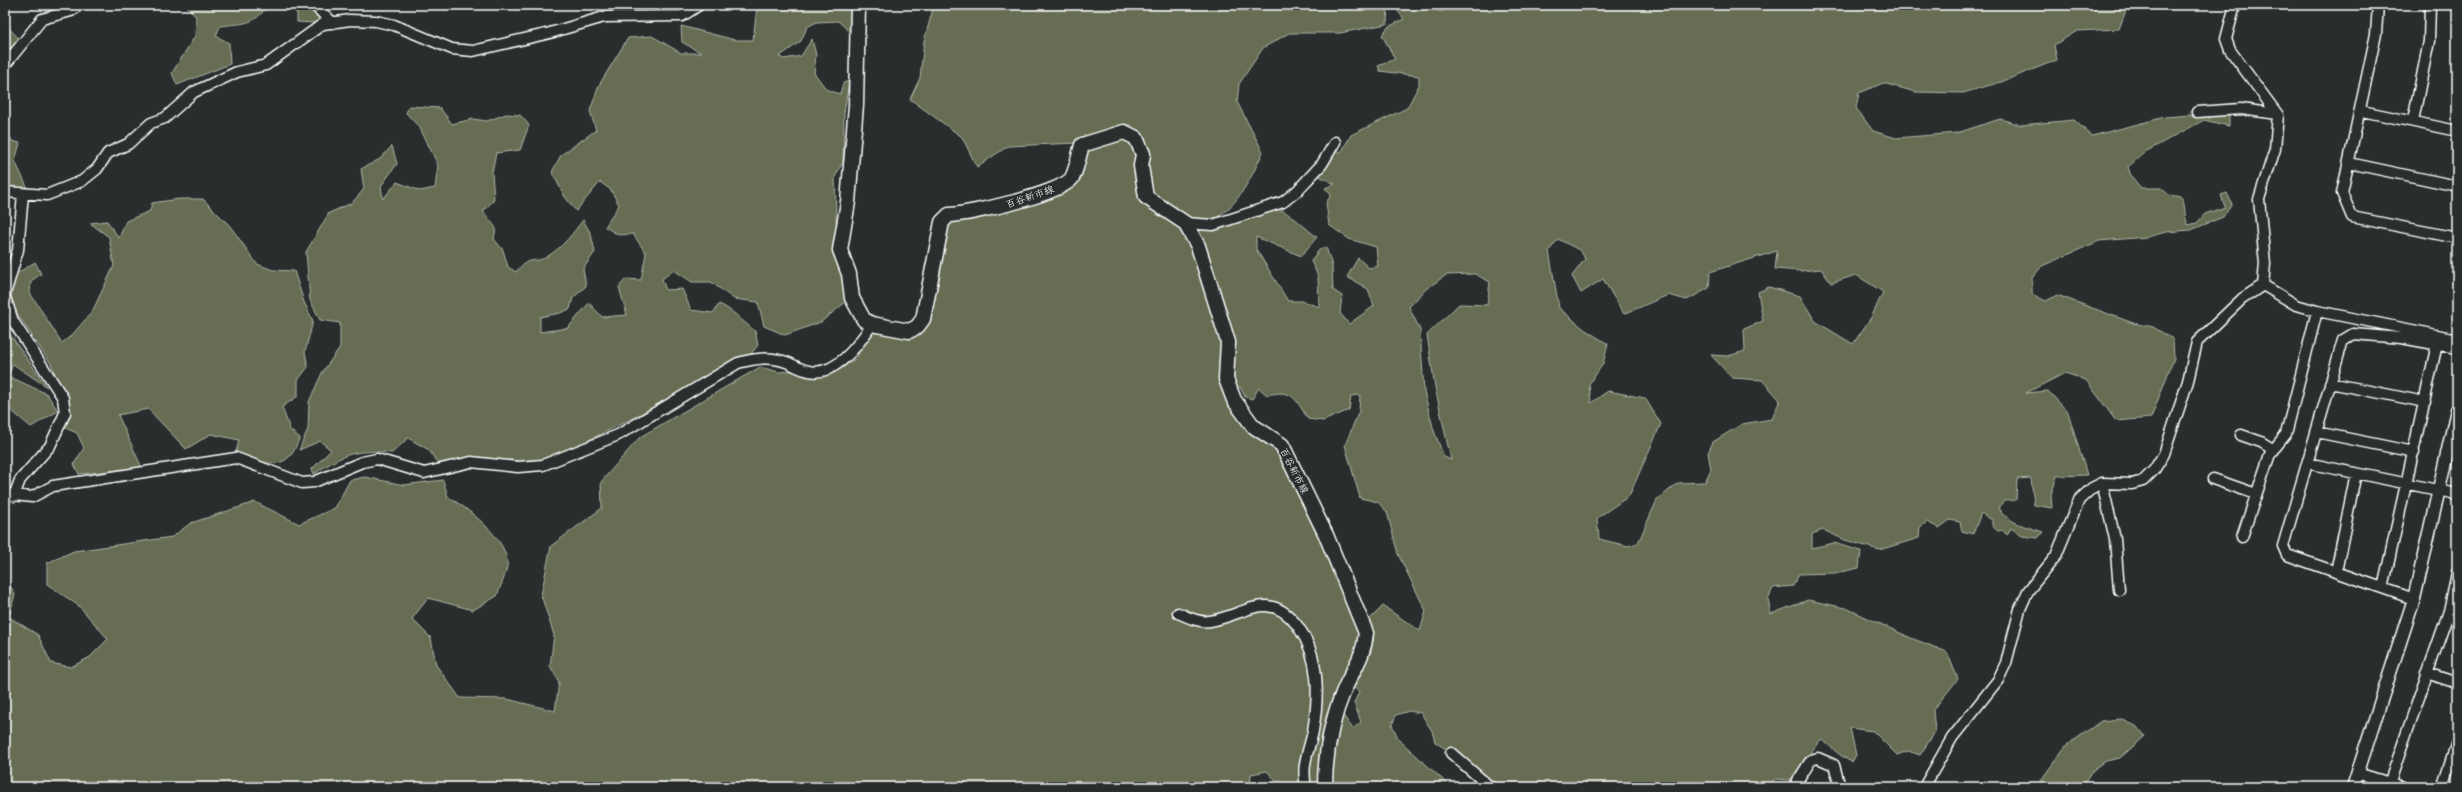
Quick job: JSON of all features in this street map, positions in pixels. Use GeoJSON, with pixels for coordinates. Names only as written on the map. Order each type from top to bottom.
{"type":"FeatureCollection","features":[{"type":"Feature","properties":{"kind":"main road"},"geometry":{"type":"LineString","coordinates":[[858,5],[856,105],[848,202],[840,250],[849,274],[852,298],[864,320],[872,324]]}},
{"type":"Feature","properties":{"kind":"main road","name":"百谷新市線"},"geometry":{"type":"LineString","coordinates":[[872,324],[909,331],[918,327],[923,319],[942,222],[949,215],[976,212],[1006,205],[1062,186],[1071,178],[1082,145],[1124,132],[1136,138],[1144,154],[1141,166],[1146,197],[1185,223],[1198,246],[1221,313],[1228,342],[1226,379],[1234,400],[1253,426],[1282,445],[1326,535],[1366,633],[1364,650],[1344,691],[1328,741],[1325,787]]}},
{"type":"Feature","properties":{"kind":"street"},"geometry":{"type":"LineString","coordinates":[[5,65],[42,19],[71,11],[79,5]]}},
{"type":"Feature","properties":{"kind":"street"},"geometry":{"type":"LineString","coordinates":[[314,5],[333,23]]}},
{"type":"Feature","properties":{"kind":"street"},"geometry":{"type":"LineString","coordinates":[[5,192],[47,195],[82,181],[97,169],[108,153],[128,144],[151,123],[165,118],[194,92],[237,72],[266,66],[323,24],[350,20],[394,25],[452,49],[473,51],[550,33],[604,17],[682,16],[699,5]]}},
{"type":"Feature","properties":{"kind":"street"},"geometry":{"type":"LineString","coordinates":[[1924,787],[1952,738],[1998,680],[2006,663],[2020,609],[2028,591],[2056,556],[2079,500],[2092,488],[2102,483],[2132,484],[2143,481],[2154,470],[2164,454],[2188,381],[2197,342],[2242,299],[2263,285],[2266,264],[2260,200],[2275,149],[2278,129],[2277,114],[2230,50],[2226,39],[2234,5]]}},
{"type":"Feature","properties":{"kind":"street"},"geometry":{"type":"LineString","coordinates":[[2378,5],[2376,34],[2362,111],[2342,193],[2352,217],[2457,238]]}},
{"type":"Feature","properties":{"kind":"street"},"geometry":{"type":"LineString","coordinates":[[2413,121],[2429,41],[2430,5]]}},
{"type":"Feature","properties":{"kind":"street"},"geometry":{"type":"LineString","coordinates":[[2197,112],[2241,109],[2277,114]]}},
{"type":"Feature","properties":{"kind":"street"},"geometry":{"type":"LineString","coordinates":[[2362,111],[2457,131]]}},
{"type":"Feature","properties":{"kind":"street"},"geometry":{"type":"LineString","coordinates":[[1185,223],[1213,225],[1283,202],[1297,191],[1322,164],[1335,142]]}},
{"type":"Feature","properties":{"kind":"street"},"geometry":{"type":"LineString","coordinates":[[2349,163],[2457,186]]}},
{"type":"Feature","properties":{"kind":"street"},"geometry":{"type":"LineString","coordinates":[[5,294],[18,250],[23,194]]}},
{"type":"Feature","properties":{"kind":"street"},"geometry":{"type":"LineString","coordinates":[[2263,285],[2296,305],[2316,311],[2457,339]]}},
{"type":"Feature","properties":{"kind":"street"},"geometry":{"type":"LineString","coordinates":[[5,297],[13,321],[63,398],[66,413],[50,446],[20,480],[10,495],[32,497],[53,486],[236,458],[302,483],[314,482],[362,462],[377,459],[424,473],[471,462],[518,467],[543,466],[618,435],[738,363],[758,357],[779,360],[810,372],[824,369],[845,360],[857,347],[872,324]]}},
{"type":"Feature","properties":{"kind":"street"},"geometry":{"type":"LineString","coordinates":[[2242,537],[2270,454],[2286,434],[2316,311]]}},
{"type":"Feature","properties":{"kind":"street"},"geometry":{"type":"LineString","coordinates":[[2414,599],[2287,555],[2283,546],[2343,340],[2353,334],[2401,338],[2457,348]]}},
{"type":"Feature","properties":{"kind":"street"},"geometry":{"type":"LineString","coordinates":[[2383,588],[2408,483],[2437,344]]}},
{"type":"Feature","properties":{"kind":"street"},"geometry":{"type":"LineString","coordinates":[[2330,383],[2425,402]]}},
{"type":"Feature","properties":{"kind":"street"},"geometry":{"type":"LineString","coordinates":[[2352,787],[2414,599],[2457,410]]}},
{"type":"Feature","properties":{"kind":"street"},"geometry":{"type":"LineString","coordinates":[[2316,432],[2414,452]]}},
{"type":"Feature","properties":{"kind":"street"},"geometry":{"type":"LineString","coordinates":[[2241,435],[2261,442],[2274,450]]}},
{"type":"Feature","properties":{"kind":"street"},"geometry":{"type":"LineString","coordinates":[[2307,463],[2457,494]]}},
{"type":"Feature","properties":{"kind":"street"},"geometry":{"type":"LineString","coordinates":[[2336,572],[2356,473]]}},
{"type":"Feature","properties":{"kind":"street"},"geometry":{"type":"LineString","coordinates":[[2213,479],[2256,494]]}},
{"type":"Feature","properties":{"kind":"street"},"geometry":{"type":"LineString","coordinates":[[2102,483],[2115,539],[2119,590]]}},
{"type":"Feature","properties":{"kind":"street"},"geometry":{"type":"LineString","coordinates":[[2388,785],[2427,674],[2453,612],[2457,573]]}},
{"type":"Feature","properties":{"kind":"street"},"geometry":{"type":"LineString","coordinates":[[1178,613],[1192,619],[1209,622],[1262,605],[1288,614],[1294,621],[1308,641],[1315,660],[1316,697],[1313,732],[1304,760],[1306,787]]}},
{"type":"Feature","properties":{"kind":"street"},"geometry":{"type":"LineString","coordinates":[[2427,674],[2457,683]]}},
{"type":"Feature","properties":{"kind":"street"},"geometry":{"type":"LineString","coordinates":[[2442,787],[2457,742]]}},
{"type":"Feature","properties":{"kind":"street"},"geometry":{"type":"LineString","coordinates":[[1451,753],[1490,787]]}},
{"type":"Feature","properties":{"kind":"street"},"geometry":{"type":"LineString","coordinates":[[1794,787],[1811,760],[1818,758],[1834,765],[1840,787]]}},
{"type":"Feature","properties":{"kind":"street"},"geometry":{"type":"LineString","coordinates":[[2357,773],[2388,785],[2403,787]]}},
{"type":"Feature","properties":{"kind":"green space"},"geometry":{"type":"Polygon","coordinates":[[[186,5],[268,5],[258,17],[253,20],[242,24],[220,26],[216,36],[229,43],[230,64],[177,85],[172,73],[195,36],[196,17],[186,5]]]}},
{"type":"Feature","properties":{"kind":"green space"},"geometry":{"type":"Polygon","coordinates":[[[285,5],[307,5],[320,20],[314,23],[297,22],[297,13],[285,5]]]}},
{"type":"Feature","properties":{"kind":"green space"},"geometry":{"type":"Polygon","coordinates":[[[604,5],[697,5],[687,12],[609,15],[604,5]]]}},
{"type":"Feature","properties":{"kind":"green space"},"geometry":{"type":"Polygon","coordinates":[[[744,5],[851,5],[850,32],[838,21],[817,22],[807,27],[801,41],[779,57],[784,59],[801,56],[812,39],[816,55],[814,73],[827,90],[840,94],[843,83],[849,81],[844,113],[843,162],[835,177],[837,250],[847,278],[847,301],[821,322],[785,335],[764,326],[758,302],[734,299],[711,282],[692,282],[674,270],[662,279],[666,290],[682,289],[691,310],[713,313],[719,304],[724,306],[755,331],[758,345],[751,354],[631,419],[555,457],[529,464],[469,460],[438,464],[429,450],[408,438],[392,453],[359,452],[351,454],[334,461],[314,474],[312,469],[331,450],[320,441],[299,450],[308,429],[309,402],[322,373],[340,347],[340,323],[320,320],[310,300],[306,252],[329,213],[352,203],[364,189],[361,169],[380,159],[392,146],[397,164],[381,186],[383,199],[397,182],[420,191],[435,188],[438,165],[420,128],[406,113],[409,106],[440,108],[452,124],[473,119],[487,121],[506,114],[520,115],[529,125],[520,150],[496,153],[492,172],[494,200],[483,211],[496,228],[494,239],[503,250],[508,267],[516,272],[529,261],[543,259],[548,256],[563,244],[583,220],[591,234],[595,252],[583,269],[586,286],[573,298],[570,309],[560,313],[540,317],[540,332],[568,328],[589,303],[602,317],[627,315],[619,287],[626,279],[641,280],[646,253],[633,234],[619,235],[605,227],[619,205],[611,190],[600,182],[576,211],[565,197],[552,172],[561,155],[596,130],[590,111],[599,85],[628,38],[652,36],[681,53],[701,53],[682,42],[681,26],[735,40],[753,40],[757,7],[744,5]]]}},
{"type":"Feature","properties":{"kind":"green space"},"geometry":{"type":"Polygon","coordinates":[[[934,5],[1388,5],[1387,24],[1340,33],[1289,33],[1263,48],[1239,84],[1237,102],[1263,152],[1245,188],[1236,200],[1227,210],[1216,218],[1204,221],[1190,220],[1175,213],[1150,196],[1144,145],[1131,125],[1078,143],[1008,146],[977,167],[962,137],[910,99],[920,78],[924,41],[934,5]]]}},
{"type":"Feature","properties":{"kind":"green space"},"geometry":{"type":"Polygon","coordinates":[[[1393,5],[1429,5],[1440,12],[1459,5],[2128,5],[2119,29],[2077,31],[2054,45],[2057,60],[2001,82],[1963,93],[1916,92],[1883,83],[1859,93],[1856,108],[1873,131],[1896,138],[1957,133],[2000,119],[2021,125],[2074,120],[2092,136],[2165,117],[2229,112],[2229,126],[2204,120],[2145,152],[2128,167],[2131,176],[2141,188],[2161,188],[2169,195],[2181,197],[2184,204],[2188,225],[2197,223],[2205,214],[2225,207],[2221,195],[2227,193],[2232,204],[2223,217],[2191,230],[2166,232],[2147,237],[2099,241],[2042,266],[2032,278],[2032,294],[2046,301],[2057,295],[2133,323],[2153,327],[2173,339],[2174,358],[2151,418],[2116,421],[2086,380],[2065,373],[2026,393],[2048,391],[2068,412],[2087,475],[2057,476],[2051,495],[2052,508],[2034,505],[2031,478],[2017,479],[2016,500],[2004,501],[1999,507],[2006,517],[2012,521],[2043,532],[2038,538],[2022,536],[2011,528],[2007,535],[2002,530],[1998,531],[1992,526],[1992,520],[1981,513],[1973,534],[1962,531],[1960,522],[1950,520],[1939,528],[1927,522],[1920,527],[1919,538],[1879,550],[1845,540],[1823,530],[1812,534],[1812,548],[1834,543],[1861,551],[1859,568],[1836,573],[1799,574],[1793,586],[1773,588],[1768,599],[1771,614],[1808,600],[1846,608],[1911,638],[1947,652],[1958,679],[1933,710],[1935,732],[1920,755],[1908,751],[1897,755],[1873,731],[1850,728],[1856,755],[1852,762],[1840,755],[1821,739],[1790,780],[1775,779],[1769,787],[1495,787],[1474,767],[1435,742],[1432,731],[1421,713],[1409,711],[1396,715],[1392,725],[1399,740],[1451,787],[1281,787],[1267,771],[1251,774],[1250,787],[5,787],[5,577],[15,594],[9,617],[38,635],[51,663],[71,667],[90,657],[108,639],[79,606],[47,584],[47,563],[74,551],[172,537],[191,523],[255,502],[299,524],[335,508],[350,480],[365,477],[404,485],[443,480],[448,497],[465,508],[484,524],[499,542],[504,551],[507,560],[507,568],[497,596],[473,610],[428,598],[412,619],[431,638],[436,665],[460,698],[507,699],[555,711],[559,682],[550,666],[554,635],[541,595],[551,546],[602,508],[601,482],[640,437],[760,367],[779,372],[844,366],[857,358],[866,329],[875,333],[912,337],[927,324],[938,279],[949,217],[991,215],[1059,190],[1076,179],[1086,146],[1122,135],[1135,143],[1140,201],[1182,229],[1193,243],[1220,316],[1224,339],[1221,373],[1226,396],[1253,431],[1279,447],[1310,507],[1307,513],[1322,531],[1346,596],[1348,610],[1361,628],[1359,649],[1330,707],[1332,721],[1342,714],[1353,729],[1361,722],[1354,703],[1359,692],[1350,684],[1369,652],[1368,621],[1383,606],[1420,631],[1426,611],[1398,554],[1387,512],[1378,502],[1360,498],[1345,445],[1359,411],[1360,395],[1351,396],[1349,410],[1323,421],[1308,419],[1296,401],[1288,394],[1276,393],[1267,395],[1259,388],[1252,399],[1245,397],[1240,387],[1232,389],[1227,317],[1200,246],[1188,228],[1202,230],[1218,228],[1227,225],[1253,210],[1260,208],[1267,207],[1283,211],[1317,237],[1301,256],[1256,237],[1256,249],[1288,301],[1302,301],[1319,307],[1318,276],[1311,261],[1320,249],[1326,247],[1332,266],[1333,290],[1342,296],[1340,313],[1349,324],[1374,306],[1368,289],[1347,277],[1358,258],[1369,268],[1378,266],[1376,247],[1349,239],[1329,225],[1326,203],[1331,195],[1325,188],[1335,184],[1319,176],[1321,157],[1342,151],[1351,135],[1407,108],[1419,85],[1419,76],[1380,71],[1378,66],[1395,59],[1382,35],[1388,27],[1404,19],[1393,5]],[[1558,239],[1549,251],[1559,308],[1584,329],[1608,344],[1603,364],[1589,384],[1591,403],[1608,391],[1645,398],[1661,424],[1629,496],[1597,518],[1599,539],[1628,546],[1638,543],[1657,500],[1678,483],[1705,482],[1711,469],[1708,453],[1713,442],[1742,424],[1772,419],[1780,400],[1762,380],[1732,378],[1711,355],[1728,356],[1745,351],[1744,329],[1763,321],[1758,292],[1769,287],[1800,296],[1815,321],[1853,344],[1872,316],[1883,292],[1856,275],[1831,283],[1821,269],[1800,271],[1775,269],[1777,251],[1710,272],[1709,288],[1687,300],[1668,295],[1624,314],[1603,279],[1581,293],[1572,276],[1585,259],[1581,251],[1558,239]],[[1475,274],[1446,275],[1426,289],[1409,307],[1420,330],[1424,392],[1434,431],[1444,457],[1451,460],[1435,387],[1427,335],[1459,304],[1487,305],[1490,282],[1475,274]]]}},
{"type":"Feature","properties":{"kind":"green space"},"geometry":{"type":"Polygon","coordinates":[[[8,27],[21,41],[10,52],[5,52],[5,28],[8,27]]]}},
{"type":"Feature","properties":{"kind":"green space"},"geometry":{"type":"Polygon","coordinates":[[[5,126],[12,141],[20,143],[15,161],[27,187],[20,191],[5,189],[5,126]]]}},
{"type":"Feature","properties":{"kind":"green space"},"geometry":{"type":"Polygon","coordinates":[[[179,199],[203,199],[230,226],[257,264],[273,270],[294,271],[304,302],[313,321],[305,352],[308,367],[298,380],[298,396],[282,407],[290,430],[300,438],[291,455],[283,461],[277,463],[263,462],[236,452],[239,440],[211,434],[186,449],[148,409],[118,415],[142,468],[79,474],[74,464],[84,448],[77,433],[65,428],[68,406],[51,364],[12,306],[10,291],[16,274],[35,262],[41,274],[31,281],[30,293],[62,343],[72,335],[92,312],[114,266],[109,237],[90,223],[107,221],[119,238],[126,221],[150,211],[152,203],[179,199]]]}},
{"type":"Feature","properties":{"kind":"green space"},"geometry":{"type":"Polygon","coordinates":[[[5,327],[47,387],[13,364],[8,376],[47,394],[58,411],[31,427],[7,407],[5,409],[5,327]]]}},
{"type":"Feature","properties":{"kind":"green space"},"geometry":{"type":"Polygon","coordinates":[[[2121,719],[2138,727],[2145,736],[2120,758],[2106,761],[2093,770],[2082,787],[2036,787],[2065,747],[2101,721],[2121,719]]]}}]}
